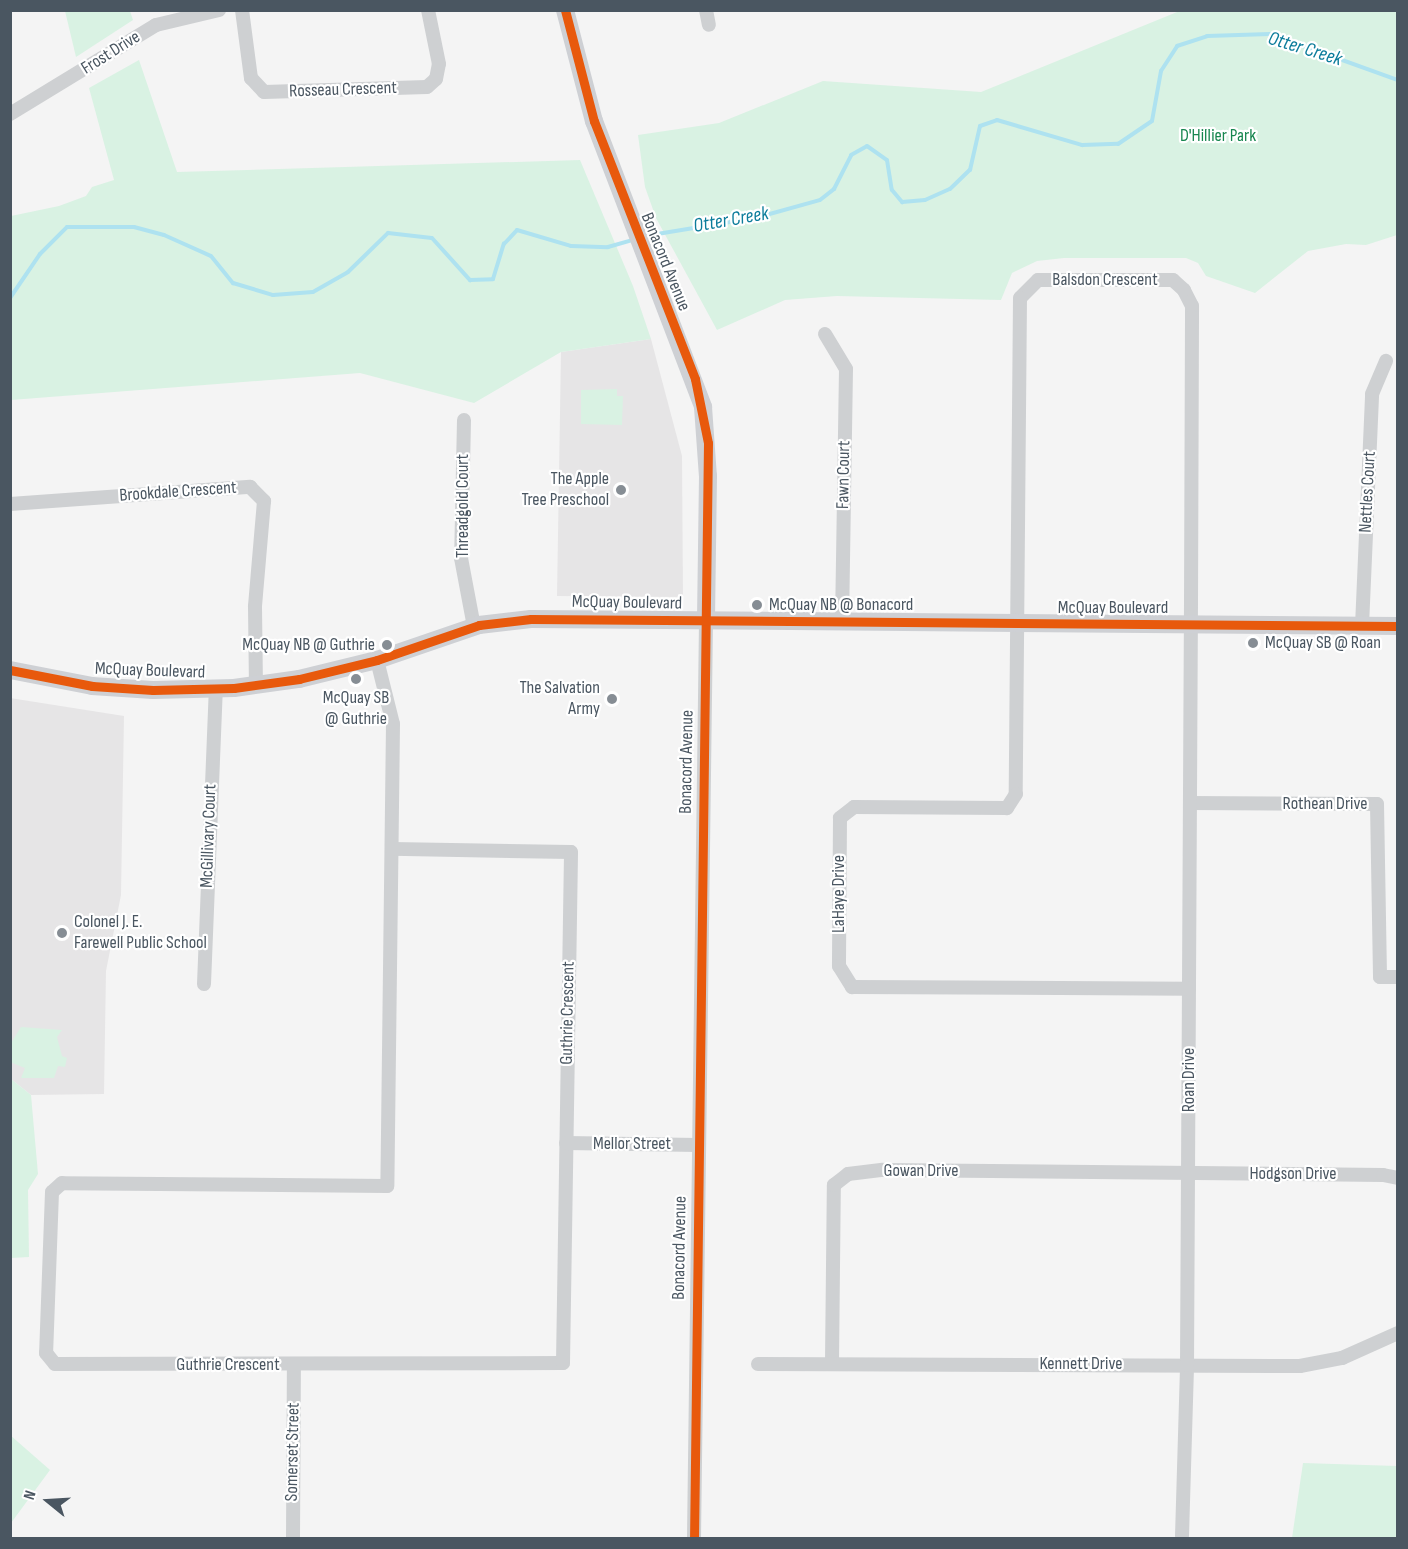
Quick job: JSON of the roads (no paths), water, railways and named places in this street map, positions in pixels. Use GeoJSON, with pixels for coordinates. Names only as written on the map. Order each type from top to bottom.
{"type":"FeatureCollection","features":[{"type":"Feature","properties":{"kind":"street","name":"Frost Drive"},"geometry":{"type":"LineString","coordinates":[[10,114],[156,25],[219,10]]}},
{"type":"Feature","properties":{"kind":"street","name":"Rosseau Crescent"},"geometry":{"type":"LineString","coordinates":[[242,10],[250,78],[264,92],[427,87],[436,79],[439,64],[428,10]]}},
{"type":"Feature","properties":{"kind":"street","name":"Bonacord Avenue"},"geometry":{"type":"LineString","coordinates":[[565,10],[594,121],[703,407],[708,454],[694,1539]]}},
{"type":"Feature","properties":{"kind":"street"},"geometry":{"type":"LineString","coordinates":[[706,10],[709,26]]}},
{"type":"Feature","properties":{"kind":"street","name":"Balsdon Crescent"},"geometry":{"type":"LineString","coordinates":[[1018,624],[1020,298],[1038,280],[1173,280],[1184,290],[1192,306],[1191,625]]}},
{"type":"Feature","properties":{"kind":"street","name":"Fawn Court"},"geometry":{"type":"LineString","coordinates":[[825,334],[846,369],[842,622]]}},
{"type":"Feature","properties":{"kind":"street","name":"Nettles Court"},"geometry":{"type":"LineString","coordinates":[[1362,626],[1372,394],[1386,361]]}},
{"type":"Feature","properties":{"kind":"street","name":"Threadgold Court"},"geometry":{"type":"LineString","coordinates":[[464,420],[461,558],[474,627]]}},
{"type":"Feature","properties":{"kind":"street","name":"Brookdale Crescent"},"geometry":{"type":"LineString","coordinates":[[10,504],[250,486],[264,501],[255,607],[256,685]]}},
{"type":"Feature","properties":{"kind":"street","name":"McQuay Boulevard"},"geometry":{"type":"LineString","coordinates":[[10,670],[92,686],[216,689],[256,685],[377,660],[474,627],[531,619],[1398,626]]}},
{"type":"Feature","properties":{"kind":"street","name":"LaHaye Drive"},"geometry":{"type":"LineString","coordinates":[[1018,624],[1016,794],[1007,808],[854,807],[840,818],[839,966],[852,987],[1189,990]]}},
{"type":"Feature","properties":{"kind":"street","name":"Roan Drive"},"geometry":{"type":"LineString","coordinates":[[1182,1536],[1187,1365],[1191,625]]}},
{"type":"Feature","properties":{"kind":"street","name":"Guthrie Crescent"},"geometry":{"type":"LineString","coordinates":[[377,660],[393,724],[387,1186],[62,1183],[52,1192],[46,1353],[55,1364],[562,1363],[571,852],[392,849]]}},
{"type":"Feature","properties":{"kind":"street","name":"McGillivary Court"},"geometry":{"type":"LineString","coordinates":[[204,984],[216,689]]}},
{"type":"Feature","properties":{"kind":"street","name":"Rothean Drive"},"geometry":{"type":"LineString","coordinates":[[1190,803],[1377,804],[1380,977],[1398,977]]}},
{"type":"Feature","properties":{"kind":"street","name":"Mellor Street"},"geometry":{"type":"LineString","coordinates":[[566,1143],[698,1145]]}},
{"type":"Feature","properties":{"kind":"street","name":"Gowan Drive"},"geometry":{"type":"LineString","coordinates":[[832,1362],[834,1185],[848,1174],[883,1170],[1188,1174]]}},
{"type":"Feature","properties":{"kind":"street","name":"Hodgson Drive"},"geometry":{"type":"LineString","coordinates":[[1188,1174],[1383,1175],[1398,1178]]}},
{"type":"Feature","properties":{"kind":"street","name":"Kennett Drive"},"geometry":{"type":"LineString","coordinates":[[758,1364],[832,1362],[1300,1366],[1342,1358],[1398,1333]]}},
{"type":"Feature","properties":{"kind":"street","name":"Somerset Street"},"geometry":{"type":"LineString","coordinates":[[293,1539],[290,1490],[294,1365]]}},
{"type":"Feature","properties":{"kind":"waterway","name":"Otter Creek"},"geometry":{"type":"LineString","coordinates":[[645,236],[755,218],[820,200],[834,189],[851,155],[867,146],[887,160],[892,190],[902,202],[925,200],[950,189],[970,170],[980,126],[997,120],[1082,145],[1118,144],[1152,121],[1161,71],[1177,46],[1207,36],[1270,34],[1398,80]]}},
{"type":"Feature","properties":{"kind":"waterway","name":"Otter Creek"},"geometry":{"type":"LineString","coordinates":[[10,298],[40,254],[67,227],[134,227],[164,235],[211,256],[233,283],[273,295],[313,292],[348,272],[388,233],[432,238],[470,280],[493,279],[504,244],[517,230],[571,246],[608,247],[632,240]]}},
{"type":"Feature","properties":{"kind":"place","name":"The Apple Tree Preschool"},"geometry":{"type":"Point","coordinates":[621,490]}},
{"type":"Feature","properties":{"kind":"place","name":"McQuay NB @ Bonacord"},"geometry":{"type":"Point","coordinates":[757,605]}},
{"type":"Feature","properties":{"kind":"place","name":"McQuay SB @ Roan"},"geometry":{"type":"Point","coordinates":[1253,643]}},
{"type":"Feature","properties":{"kind":"place","name":"McQuay NB @ Guthrie"},"geometry":{"type":"Point","coordinates":[387,645]}},
{"type":"Feature","properties":{"kind":"place","name":"McQuay SB @ Guthrie"},"geometry":{"type":"Point","coordinates":[356,679]}},
{"type":"Feature","properties":{"kind":"place","name":"The Salvation Army"},"geometry":{"type":"Point","coordinates":[612,699]}},
{"type":"Feature","properties":{"kind":"place","name":"Colonel J. E. Farewell Public School"},"geometry":{"type":"Point","coordinates":[62,933]}},
{"type":"Feature","properties":{"kind":"park label","name":"D'Hillier Park"},"geometry":{"type":"Point","coordinates":[1218,136]}}]}
